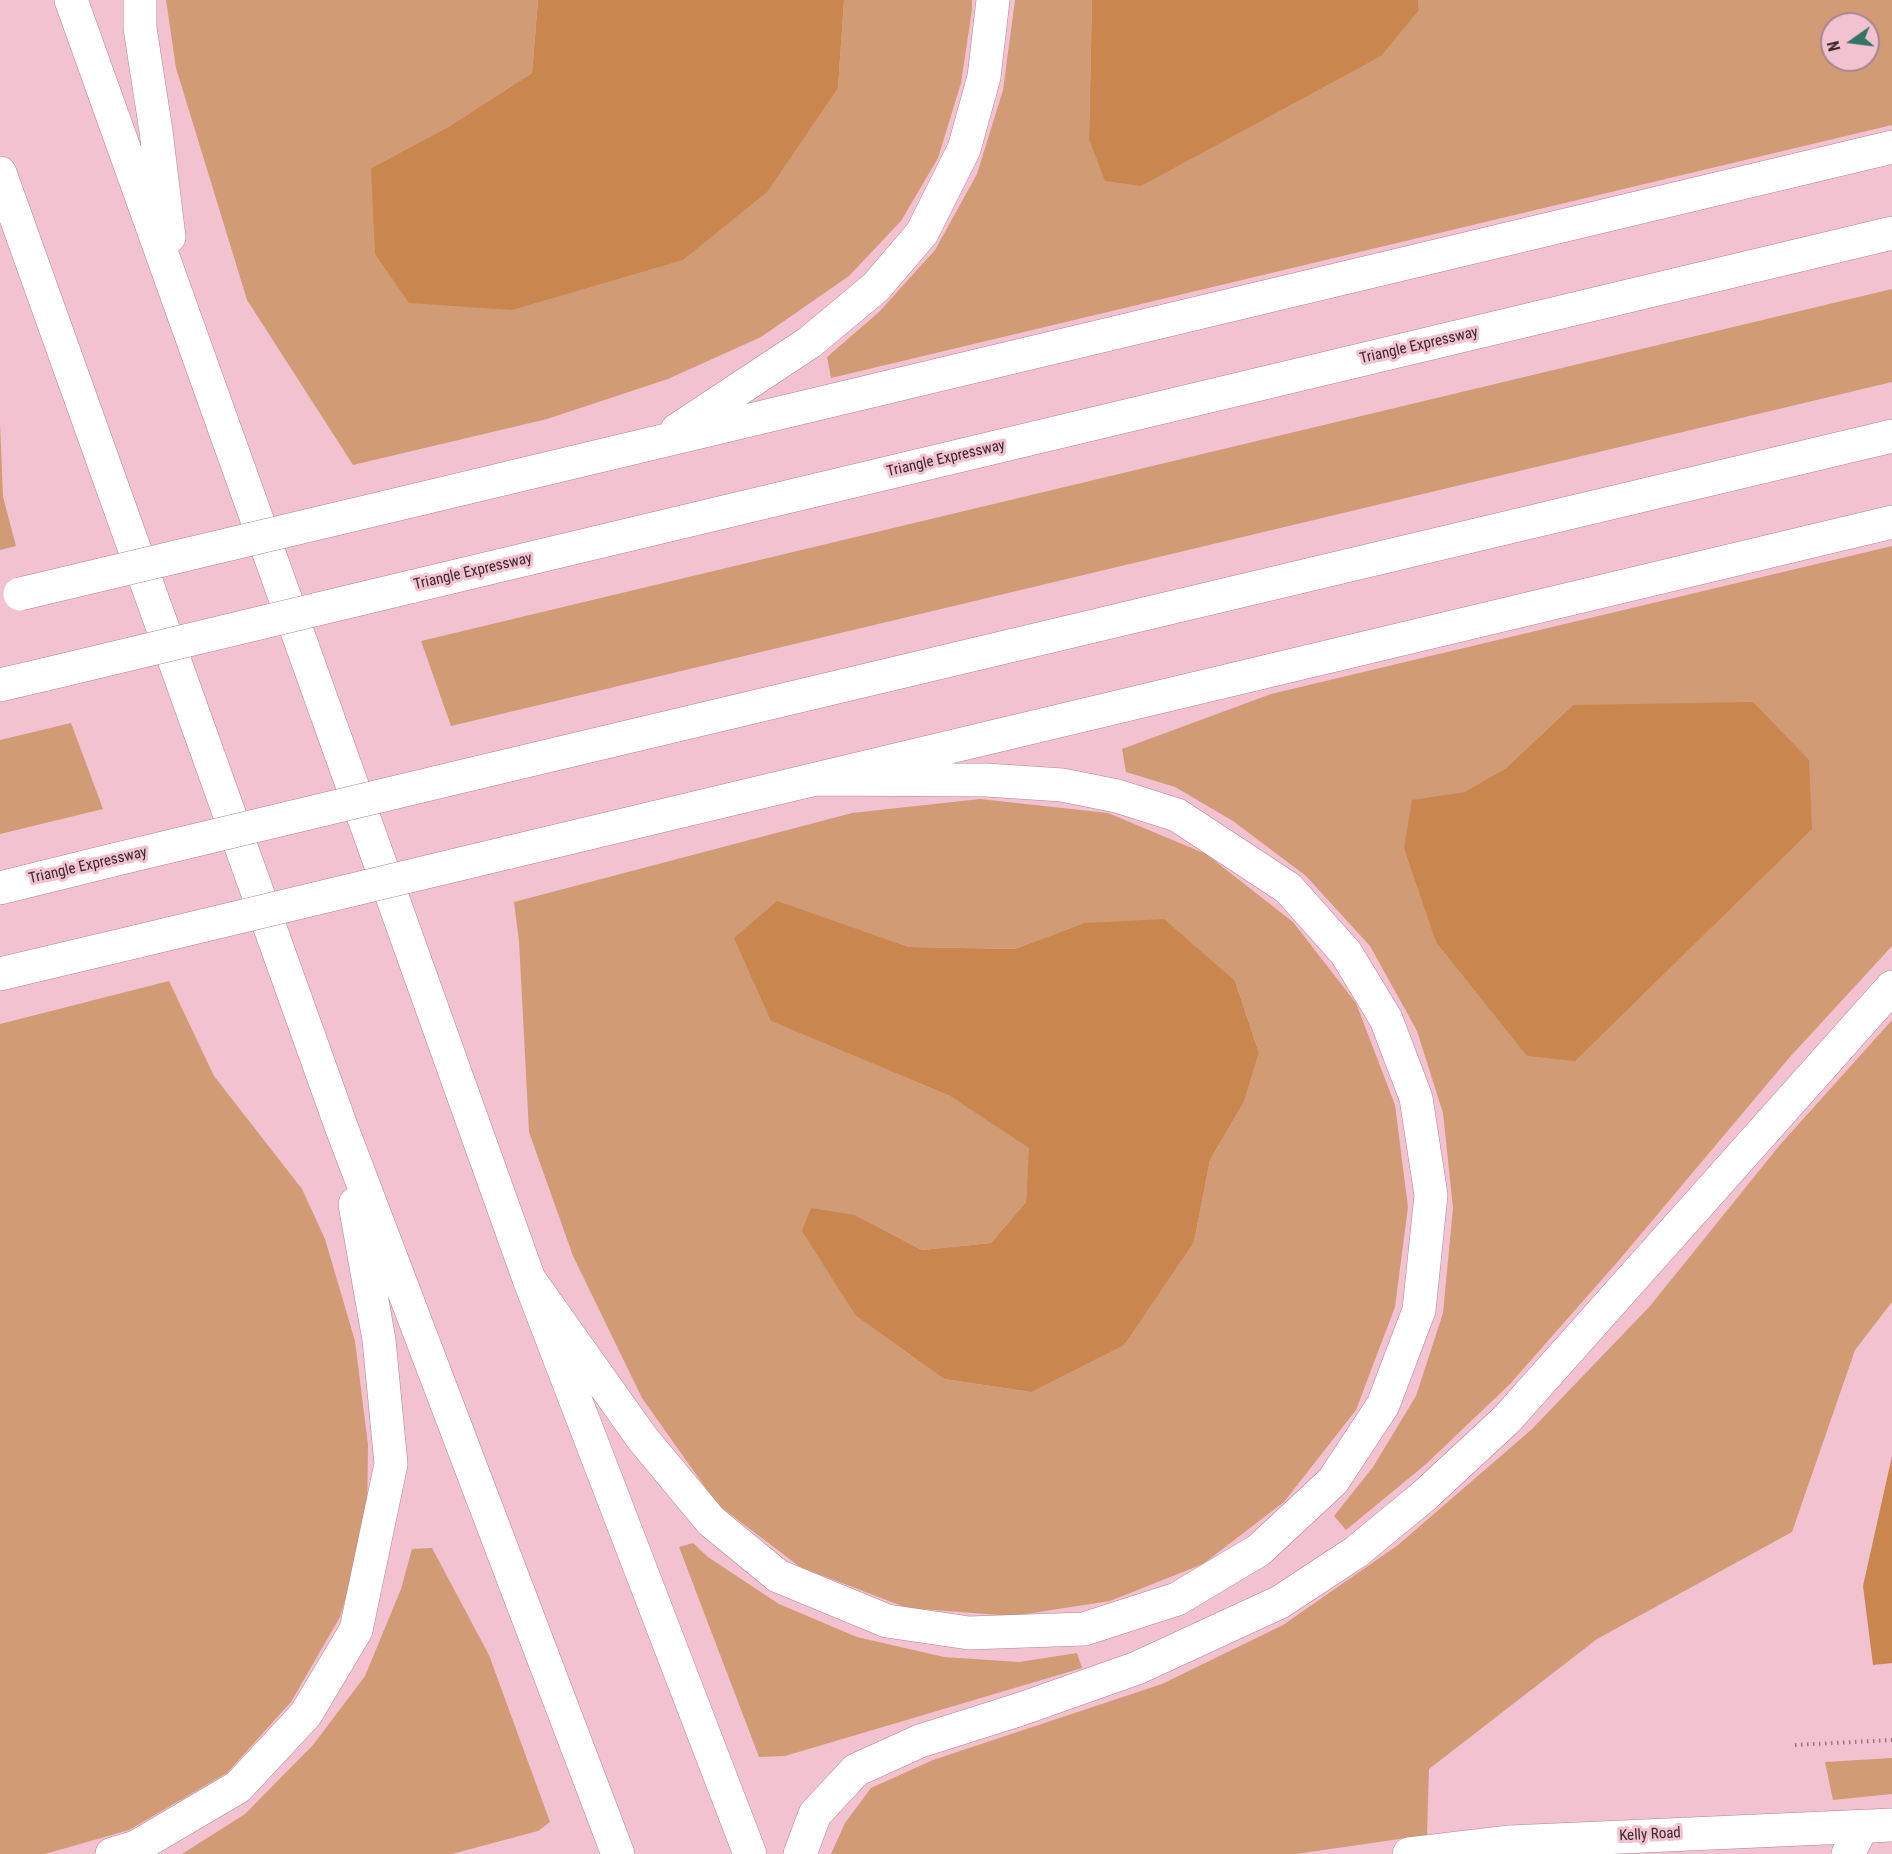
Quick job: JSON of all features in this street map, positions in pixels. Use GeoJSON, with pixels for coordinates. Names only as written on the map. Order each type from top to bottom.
{"type":"FeatureCollection","features":[{"type":"Feature","properties":{"kind":"main road"},"geometry":{"type":"LineString","coordinates":[[71,0],[529,1279],[750,1854]]}},
{"type":"Feature","properties":{"kind":"main road"},"geometry":{"type":"LineString","coordinates":[[140,0],[140,28],[156,131],[177,298]]}},
{"type":"Feature","properties":{"kind":"main road"},"geometry":{"type":"LineString","coordinates":[[659,442],[810,342],[876,287],[922,232],[964,149],[984,77],[993,0]]}},
{"type":"Feature","properties":{"kind":"main road"},"geometry":{"type":"LineString","coordinates":[[10,596],[1892,147]]}},
{"type":"Feature","properties":{"kind":"main road"},"geometry":{"type":"LineString","coordinates":[[0,173],[341,1126],[618,1854]]}},
{"type":"Feature","properties":{"kind":"main road"},"geometry":{"type":"LineString","coordinates":[[0,201],[29,256]]}},
{"type":"Feature","properties":{"kind":"main road","name":"Triangle Expressway"},"geometry":{"type":"LineString","coordinates":[[0,685],[1892,233]]}},
{"type":"Feature","properties":{"kind":"main road","name":"Triangle Expressway"},"geometry":{"type":"LineString","coordinates":[[0,888],[1892,436]]}},
{"type":"Feature","properties":{"kind":"main road"},"geometry":{"type":"LineString","coordinates":[[0,974],[1892,522]]}},
{"type":"Feature","properties":{"kind":"main road"},"geometry":{"type":"LineString","coordinates":[[529,1279],[642,1438],[711,1521],[778,1576],[887,1621],[969,1633],[1084,1629],[1177,1599],[1259,1550],[1333,1480],[1383,1405],[1419,1310],[1431,1195],[1416,1098],[1386,1019],[1346,953],[1288,888],[1177,815],[1117,796],[1062,785],[816,779]]}},
{"type":"Feature","properties":{"kind":"main road"},"geometry":{"type":"LineString","coordinates":[[800,1854],[815,1814],[856,1770],[920,1741],[1021,1709],[1137,1668],[1280,1602],[1356,1552],[1425,1496],[1507,1419],[1892,987]]}},
{"type":"Feature","properties":{"kind":"main road"},"geometry":{"type":"LineString","coordinates":[[112,1854],[136,1847],[238,1787],[306,1714],[356,1630],[391,1464],[379,1340],[341,1126]]}},
{"type":"Feature","properties":{"kind":"main road","name":"Kelly Road"},"geometry":{"type":"LineString","coordinates":[[1409,1854],[1510,1842],[1751,1830],[1869,1840]]}},
{"type":"Feature","properties":{"kind":"path"},"geometry":{"type":"LineString","coordinates":[[1795,1745],[1892,1740]]}},
{"type":"Feature","properties":{"kind":"shaded area"},"geometry":{"type":"Polygon","coordinates":[[[166,0],[538,0],[532,73],[448,127],[371,168],[838,88],[844,0],[972,0],[972,10],[961,83],[938,158],[901,221],[849,276],[761,337],[668,379],[547,419],[353,465],[247,300],[176,68],[166,0]]]}},
{"type":"Feature","properties":{"kind":"shaded area"},"geometry":{"type":"Polygon","coordinates":[[[538,0],[844,0],[838,88],[767,192],[683,260],[512,310],[409,303],[375,254],[371,168],[448,127],[532,73],[538,0]]]}},
{"type":"Feature","properties":{"kind":"shaded area"},"geometry":{"type":"Polygon","coordinates":[[[1015,0],[1092,0],[1089,139],[1419,10],[1418,0],[1892,0],[1892,125],[831,378],[827,357],[879,312],[935,250],[977,174],[1003,90],[1015,0]]]}},
{"type":"Feature","properties":{"kind":"shaded area"},"geometry":{"type":"Polygon","coordinates":[[[1092,0],[1418,0],[1419,10],[1381,56],[1141,186],[1105,181],[1089,139],[1092,0]]]}},
{"type":"Feature","properties":{"kind":"shaded area"},"geometry":{"type":"Polygon","coordinates":[[[1892,289],[1892,382],[451,726],[421,641],[1892,289]]]}},
{"type":"Feature","properties":{"kind":"shaded area"},"geometry":{"type":"Polygon","coordinates":[[[0,422],[3,497],[16,546],[0,550],[0,422]]]}},
{"type":"Feature","properties":{"kind":"shaded area"},"geometry":{"type":"Polygon","coordinates":[[[1892,546],[1892,946],[1789,1058],[1620,1259],[1510,1384],[1425,1465],[1346,1530],[1334,1516],[1373,1467],[1416,1396],[1443,1313],[1453,1208],[1443,1113],[1417,1031],[1370,946],[1306,876],[1233,821],[1175,787],[1126,772],[1122,749],[1271,694],[1892,546]],[[1573,705],[1506,768],[1464,792],[1412,801],[1436,942],[1573,705]]]}},
{"type":"Feature","properties":{"kind":"shaded area"},"geometry":{"type":"Polygon","coordinates":[[[1753,702],[1809,760],[1812,829],[1575,1061],[1527,1056],[1436,942],[1404,848],[1412,800],[1464,792],[1506,768],[1573,705],[1753,702]]]}},
{"type":"Feature","properties":{"kind":"shaded area"},"geometry":{"type":"Polygon","coordinates":[[[71,723],[103,809],[0,834],[0,740],[71,723]]]}},
{"type":"Feature","properties":{"kind":"shaded area"},"geometry":{"type":"Polygon","coordinates":[[[980,799],[1108,813],[1206,854],[1293,922],[1356,1003],[1395,1105],[1408,1207],[1395,1307],[1356,1410],[1284,1502],[1203,1564],[1110,1601],[1013,1616],[907,1608],[800,1567],[717,1504],[642,1398],[573,1256],[529,1132],[519,941],[514,902],[852,813],[980,799]],[[777,902],[772,1021],[950,1096],[1030,1147],[1026,1202],[991,1243],[922,1250],[855,1215],[856,1316],[944,1379],[1031,1392],[1194,1242],[1210,1160],[1244,1102],[1259,1053],[1235,981],[1084,923],[1015,949],[909,947],[777,902]]]}},
{"type":"Feature","properties":{"kind":"shaded area"},"geometry":{"type":"Polygon","coordinates":[[[777,901],[909,947],[1015,949],[1084,923],[1164,919],[1235,981],[1259,1053],[1244,1102],[1210,1160],[1194,1242],[1124,1345],[1031,1392],[944,1379],[856,1316],[802,1231],[811,1208],[855,1215],[922,1250],[991,1243],[1026,1202],[1029,1148],[950,1096],[771,1021],[734,938],[777,901]]]}},
{"type":"Feature","properties":{"kind":"shaded area"},"geometry":{"type":"Polygon","coordinates":[[[169,981],[214,1076],[302,1189],[325,1239],[355,1341],[368,1445],[367,1526],[340,1617],[291,1702],[227,1773],[129,1830],[45,1854],[0,1854],[0,1024],[169,981]]]}},
{"type":"Feature","properties":{"kind":"shaded area"},"geometry":{"type":"Polygon","coordinates":[[[1892,1020],[1892,1302],[1855,1350],[1792,1532],[1597,1639],[1429,1769],[1427,1835],[1296,1854],[831,1854],[845,1823],[871,1788],[933,1760],[1162,1684],[1283,1625],[1398,1545],[1532,1429],[1650,1306],[1779,1146],[1892,1020]]]}},
{"type":"Feature","properties":{"kind":"shaded area"},"geometry":{"type":"Polygon","coordinates":[[[1892,1456],[1892,1663],[1873,1665],[1863,1586],[1892,1456]]]}},
{"type":"Feature","properties":{"kind":"shaded area"},"geometry":{"type":"Polygon","coordinates":[[[693,1543],[708,1557],[779,1604],[857,1637],[944,1657],[1019,1662],[1077,1653],[1082,1668],[785,1756],[759,1757],[679,1547],[693,1543]]]}},
{"type":"Feature","properties":{"kind":"shaded area"},"geometry":{"type":"Polygon","coordinates":[[[432,1548],[489,1655],[550,1822],[538,1831],[452,1854],[182,1854],[245,1814],[313,1745],[365,1676],[401,1589],[412,1549],[432,1548]]]}},
{"type":"Feature","properties":{"kind":"shaded area"},"geometry":{"type":"Polygon","coordinates":[[[1892,1758],[1892,1794],[1833,1800],[1825,1762],[1892,1758]]]}}]}
